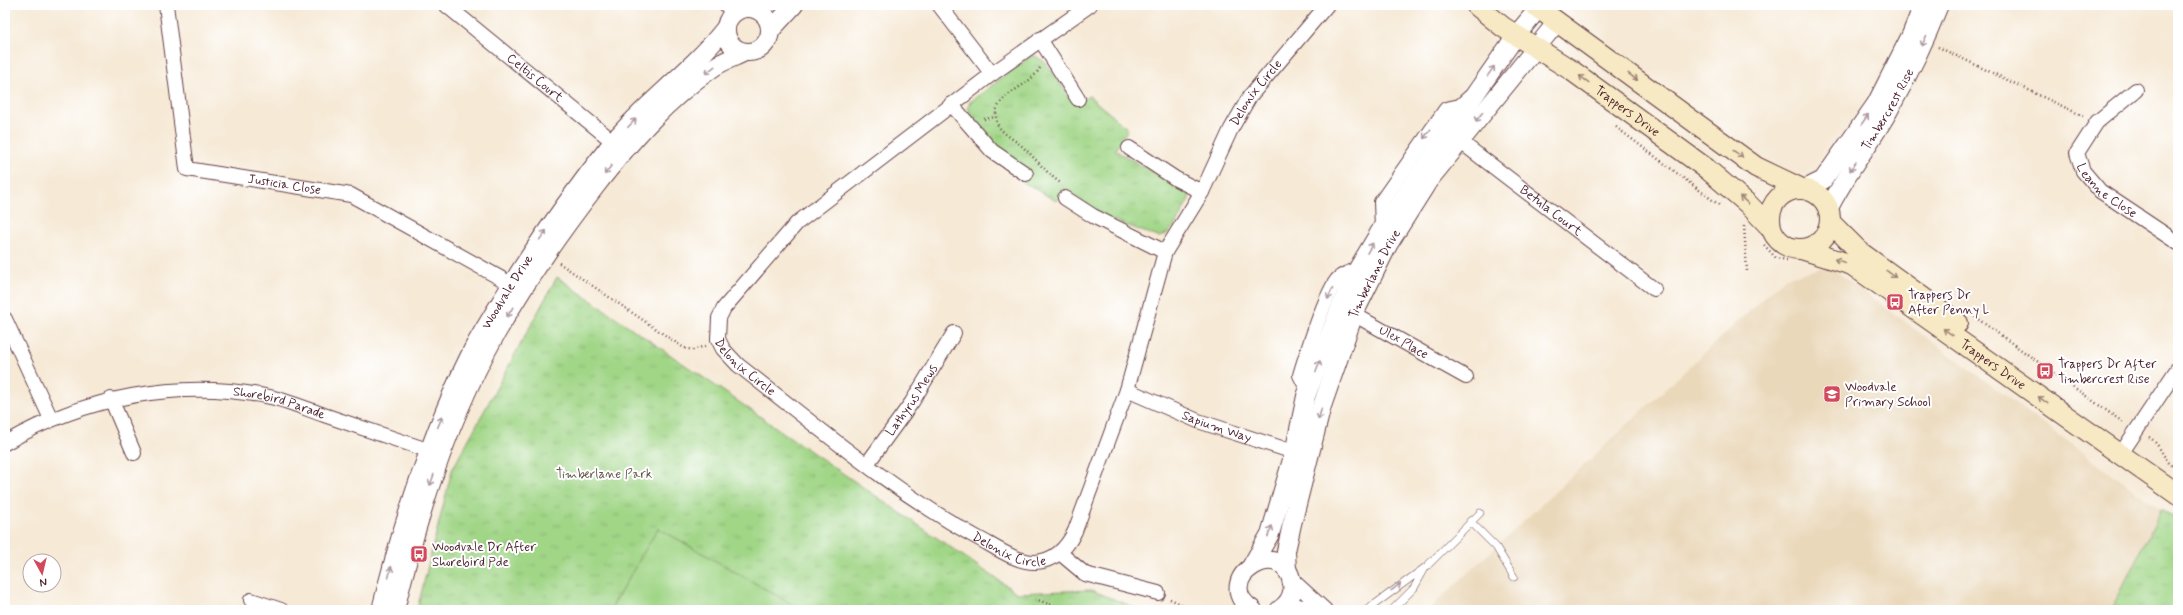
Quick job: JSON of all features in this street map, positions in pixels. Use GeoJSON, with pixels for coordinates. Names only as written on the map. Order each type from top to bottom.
{"type":"FeatureCollection","features":[{"type":"Feature","properties":{"kind":"main road","name":"Trappers Drive"},"geometry":{"type":"LineString","coordinates":[[1476,5],[1503,27],[1517,34],[1535,48],[1571,70],[1707,169],[1748,204],[1771,228]]}},
{"type":"Feature","properties":{"kind":"main road"},"geometry":{"type":"LineString","coordinates":[[1536,7],[1756,167],[1803,189],[1822,199],[1829,216],[1827,232],[1821,240],[1812,247],[1801,249],[1791,248],[1782,244],[1775,237],[1771,228],[1770,211],[1776,200],[1790,190],[1803,189]]}},
{"type":"Feature","properties":{"kind":"main road","name":"Trappers Drive"},"geometry":{"type":"LineString","coordinates":[[1829,216],[1860,252],[2178,480]]}},
{"type":"Feature","properties":{"kind":"main road","name":"Trappers Drive"},"geometry":{"type":"LineString","coordinates":[[1801,249],[1852,265],[2128,444],[2178,495]]}},
{"type":"Feature","properties":{"kind":"street","name":"Justicia Close"},"geometry":{"type":"LineString","coordinates":[[166,5],[187,169],[351,195],[517,287]]}},
{"type":"Feature","properties":{"kind":"street","name":"Celtis Court"},"geometry":{"type":"LineString","coordinates":[[446,5],[619,146]]}},
{"type":"Feature","properties":{"kind":"street"},"geometry":{"type":"LineString","coordinates":[[771,30],[766,17],[755,9],[737,12],[726,34],[732,46],[745,52],[760,49],[766,44],[771,30],[794,5]]}},
{"type":"Feature","properties":{"kind":"street"},"geometry":{"type":"LineString","coordinates":[[939,5],[992,74]]}},
{"type":"Feature","properties":{"kind":"street","name":"Delonix Circle"},"geometry":{"type":"LineString","coordinates":[[1090,5],[1040,39],[951,104],[798,223],[724,308],[719,318],[718,339],[723,349],[738,364],[867,464],[939,517],[1008,554],[1033,562],[1043,561],[1060,553],[1066,548],[1075,531],[1127,390],[1165,252],[1202,192],[1231,129],[1250,96],[1327,5]]}},
{"type":"Feature","properties":{"kind":"street","name":"Timbercrest Rise"},"geometry":{"type":"LineString","coordinates":[[1803,189],[1823,180],[1876,104],[1911,35],[1923,5]]}},
{"type":"Feature","properties":{"kind":"street","name":"Timbercrest Rise"},"geometry":{"type":"LineString","coordinates":[[1829,216],[1837,191],[1888,111],[1925,41],[1939,5]]}},
{"type":"Feature","properties":{"kind":"street","name":"Timberlane Drive"},"geometry":{"type":"LineString","coordinates":[[1306,396],[1347,311],[1429,180],[1454,137],[1477,92],[1536,7]]}},
{"type":"Feature","properties":{"kind":"street","name":"Woodvale Drive"},"geometry":{"type":"LineString","coordinates":[[381,610],[400,534],[435,452],[517,287],[546,253],[619,146],[661,92],[710,48],[737,12]]}},
{"type":"Feature","properties":{"kind":"street","name":"Timberlane Drive"},"geometry":{"type":"LineString","coordinates":[[1246,607],[1240,585],[1245,571],[1252,565],[1270,534],[1322,406],[1357,270],[1382,228],[1454,137],[1557,22]]}},
{"type":"Feature","properties":{"kind":"street"},"geometry":{"type":"LineString","coordinates":[[1040,39],[1078,98]]}},
{"type":"Feature","properties":{"kind":"street","name":"Woodvale Drive"},"geometry":{"type":"LineString","coordinates":[[619,146],[715,66],[745,52]]}},
{"type":"Feature","properties":{"kind":"street","name":"Leanne Close"},"geometry":{"type":"LineString","coordinates":[[2136,90],[2097,122],[2077,153],[2083,171],[2100,191],[2178,243]]}},
{"type":"Feature","properties":{"kind":"street","name":"Timberlane Drive"},"geometry":{"type":"LineString","coordinates":[[1382,228],[1381,202],[1421,143],[1446,110],[1465,103],[1477,92]]}},
{"type":"Feature","properties":{"kind":"street"},"geometry":{"type":"LineString","coordinates":[[951,104],[992,151],[1026,174]]}},
{"type":"Feature","properties":{"kind":"street","name":"Betula Court"},"geometry":{"type":"LineString","coordinates":[[1454,137],[1654,289]]}},
{"type":"Feature","properties":{"kind":"street"},"geometry":{"type":"LineString","coordinates":[[1129,148],[1176,179],[1202,192]]}},
{"type":"Feature","properties":{"kind":"street"},"geometry":{"type":"LineString","coordinates":[[1065,192],[1093,216],[1165,252]]}},
{"type":"Feature","properties":{"kind":"street","name":"Timberlane Drive"},"geometry":{"type":"LineString","coordinates":[[1282,608],[1292,594],[1286,551],[1302,454],[1306,387],[1300,375],[1327,300],[1337,280],[1357,270]]}},
{"type":"Feature","properties":{"kind":"street","name":"Ulex Place"},"geometry":{"type":"LineString","coordinates":[[1347,311],[1466,377]]}},
{"type":"Feature","properties":{"kind":"street"},"geometry":{"type":"LineString","coordinates":[[5,319],[51,419]]}},
{"type":"Feature","properties":{"kind":"street","name":"Lathyrus Mews"},"geometry":{"type":"LineString","coordinates":[[867,464],[912,402],[954,333]]}},
{"type":"Feature","properties":{"kind":"street"},"geometry":{"type":"LineString","coordinates":[[2128,444],[2178,368]]}},
{"type":"Feature","properties":{"kind":"street","name":"Shorebird Parade"},"geometry":{"type":"LineString","coordinates":[[5,443],[51,419],[111,399],[182,389],[223,391],[271,398],[435,452]]}},
{"type":"Feature","properties":{"kind":"street","name":"Sapium Way"},"geometry":{"type":"LineString","coordinates":[[1127,390],[1198,421],[1302,454]]}},
{"type":"Feature","properties":{"kind":"street"},"geometry":{"type":"LineString","coordinates":[[111,399],[134,453]]}},
{"type":"Feature","properties":{"kind":"street","name":"Woodvale Drive"},"geometry":{"type":"LineString","coordinates":[[394,610],[435,452]]}},
{"type":"Feature","properties":{"kind":"street","name":"Delonix Circle"},"geometry":{"type":"LineString","coordinates":[[1060,553],[1085,574],[1158,593]]}},
{"type":"Feature","properties":{"kind":"street"},"geometry":{"type":"LineString","coordinates":[[1252,565],[1266,561],[1281,566],[1289,576],[1325,610]]}},
{"type":"Feature","properties":{"kind":"street"},"geometry":{"type":"LineString","coordinates":[[251,600],[281,610]]}},
{"type":"Feature","properties":{"kind":"street"},"geometry":{"type":"LineString","coordinates":[[1282,608],[1299,606],[1319,610]]}},
{"type":"Feature","properties":{"kind":"lane"},"geometry":{"type":"LineString","coordinates":[[1367,610],[1427,566],[1480,512]]}},
{"type":"Feature","properties":{"kind":"lane"},"geometry":{"type":"LineString","coordinates":[[1470,521],[1496,547],[1514,577]]}},
{"type":"Feature","properties":{"kind":"lane"},"geometry":{"type":"LineString","coordinates":[[1392,610],[1414,588],[1427,566]]}},
{"type":"Feature","properties":{"kind":"path"},"geometry":{"type":"LineString","coordinates":[[1925,41],[2097,122]]}},
{"type":"Feature","properties":{"kind":"path"},"geometry":{"type":"LineString","coordinates":[[1049,54],[1038,72],[1026,84],[998,106],[996,117],[997,125],[1003,132],[1022,146],[1065,192]]}},
{"type":"Feature","properties":{"kind":"path"},"geometry":{"type":"LineString","coordinates":[[1744,224],[1748,271]]}},
{"type":"Feature","properties":{"kind":"path"},"geometry":{"type":"LineString","coordinates":[[554,260],[684,348],[693,350],[700,349],[718,339]]}},
{"type":"Feature","properties":{"kind":"path"},"geometry":{"type":"LineString","coordinates":[[1972,315],[2120,420],[2128,444],[2154,440],[2168,464],[2178,470]]}},
{"type":"Feature","properties":{"kind":"path"},"geometry":{"type":"LineString","coordinates":[[1158,593],[1194,610]]}},
{"type":"Feature","properties":{"kind":"path"},"geometry":{"type":"LineString","coordinates":[[1035,599],[1065,610]]}},
{"type":"Feature","properties":{"kind":"shaded area","name":"Woodvale Primary School"},"geometry":{"type":"Polygon","coordinates":[[[1829,266],[2161,510],[2111,610],[1428,610],[1785,278],[1829,266]]]}},
{"type":"Feature","properties":{"kind":"green space"},"geometry":{"type":"Polygon","coordinates":[[[1034,55],[1046,63],[1075,104],[1089,96],[1128,129],[1115,150],[1189,194],[1189,199],[1177,222],[1169,232],[1158,237],[1107,218],[1064,189],[1056,201],[1023,182],[1030,171],[999,147],[970,113],[968,107],[970,102],[1034,55]]]}},
{"type":"Feature","properties":{"kind":"green space","name":"Timberlane Park"},"geometry":{"type":"Polygon","coordinates":[[[557,277],[1017,593],[1091,590],[1141,610],[417,610],[452,470],[557,277]]]}},
{"type":"Feature","properties":{"kind":"green space"},"geometry":{"type":"Polygon","coordinates":[[[2161,510],[2178,519],[2178,610],[2111,610],[2161,510]]]}},
{"type":"Feature","properties":{"kind":"green space"},"geometry":{"type":"Polygon","coordinates":[[[658,528],[802,610],[610,610],[658,528]]]}},
{"type":"Feature","properties":{"kind":"place","name":"Trappers Dr After Penny L"},"geometry":{"type":"Point","coordinates":[1895,302]}},
{"type":"Feature","properties":{"kind":"place","name":"Trappers Dr After Timbercrest Rise"},"geometry":{"type":"Point","coordinates":[2045,371]}},
{"type":"Feature","properties":{"kind":"place","name":"Woodvale Primary School"},"geometry":{"type":"Point","coordinates":[1832,394]}},
{"type":"Feature","properties":{"kind":"place","name":"Woodvale Dr After Shorebird Pde"},"geometry":{"type":"Point","coordinates":[419,554]}}]}
